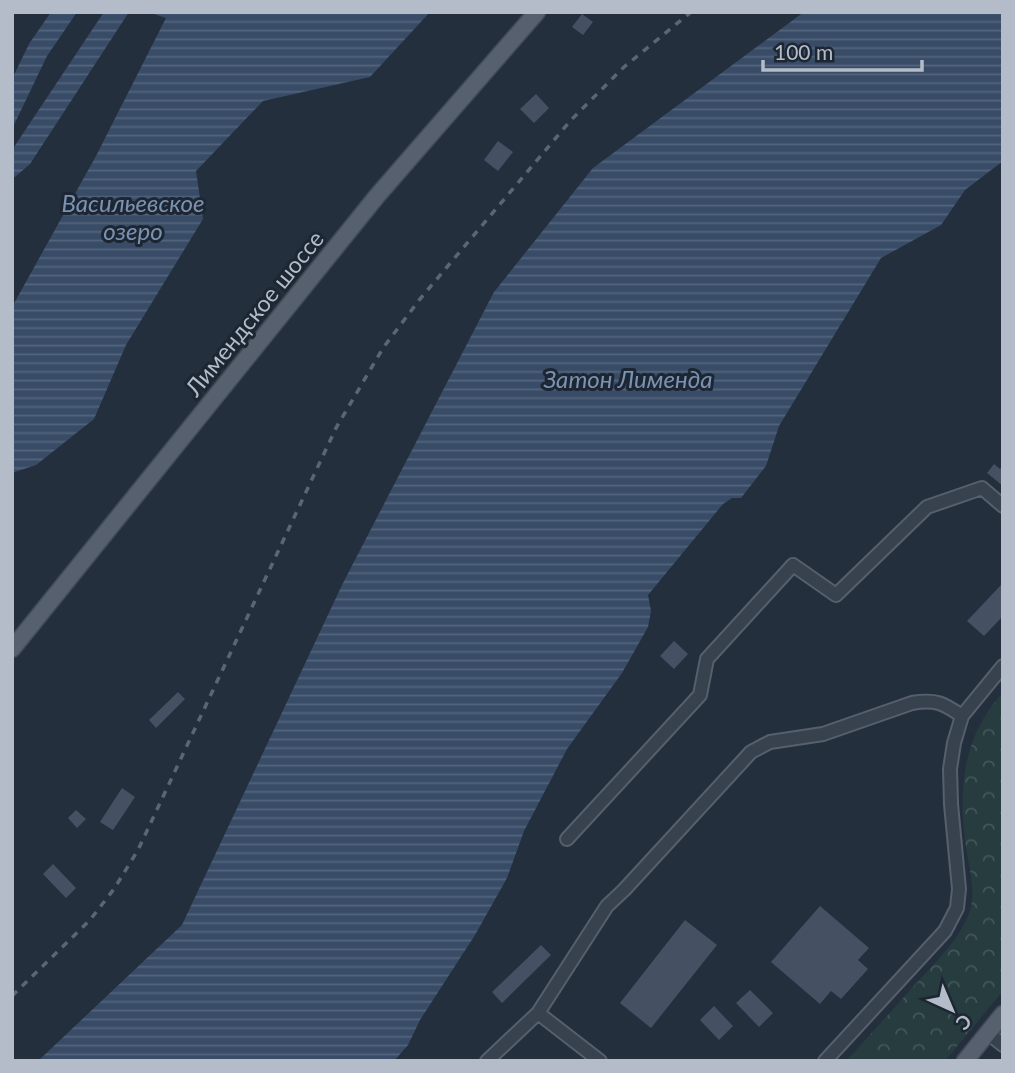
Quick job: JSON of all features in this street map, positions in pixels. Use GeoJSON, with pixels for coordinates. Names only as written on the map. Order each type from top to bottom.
{"type":"FeatureCollection","features":[{"type":"Feature","properties":{"kind":"main road","name":"Лимендское шоссе"},"geometry":{"type":"LineString","coordinates":[[12,649],[377,197],[537,12]]}},
{"type":"Feature","properties":{"kind":"main road"},"geometry":{"type":"LineString","coordinates":[[965,1061],[1003,1014]]}},
{"type":"Feature","properties":{"kind":"street"},"geometry":{"type":"LineString","coordinates":[[567,839],[700,695],[707,659],[793,565],[836,596],[927,507],[982,488],[1003,506]]}},
{"type":"Feature","properties":{"kind":"street"},"geometry":{"type":"LineString","coordinates":[[825,1061],[945,931],[954,917],[959,889],[951,804],[950,769],[954,743],[962,716],[1003,666]]}},
{"type":"Feature","properties":{"kind":"street"},"geometry":{"type":"LineString","coordinates":[[488,1061],[538,1013],[607,905],[760,745],[823,734],[923,701],[943,703],[962,716]]}},
{"type":"Feature","properties":{"kind":"street"},"geometry":{"type":"LineString","coordinates":[[538,1013],[600,1061]]}},
{"type":"Feature","properties":{"kind":"street"},"geometry":{"type":"LineString","coordinates":[[987,1032],[1003,1045]]}},
{"type":"Feature","properties":{"kind":"green space"},"geometry":{"type":"Polygon","coordinates":[[[1003,692],[1003,991],[945,1061],[846,1061],[946,951],[967,918],[972,893],[963,805],[966,765],[979,727],[1003,692]]]}},
{"type":"Feature","properties":{"kind":"water"},"geometry":{"type":"Polygon","coordinates":[[[51,12],[77,12],[47,56],[12,129],[12,79],[29,44],[51,12]]]}},
{"type":"Feature","properties":{"kind":"water"},"geometry":{"type":"Polygon","coordinates":[[[104,12],[129,12],[30,164],[15,177],[12,176],[12,150],[104,12]]]}},
{"type":"Feature","properties":{"kind":"water","name":"Васильевское озеро"},"geometry":{"type":"Polygon","coordinates":[[[148,12],[430,12],[370,77],[263,101],[196,171],[203,219],[126,345],[94,419],[36,465],[12,473],[12,307],[96,156],[166,18],[148,12]]]}},
{"type":"Feature","properties":{"kind":"water","name":"Затон Лименда"},"geometry":{"type":"Polygon","coordinates":[[[804,12],[1003,12],[1003,161],[965,190],[941,225],[881,258],[779,426],[766,466],[741,498],[732,498],[723,504],[648,595],[651,611],[648,627],[622,673],[567,749],[524,831],[507,878],[475,935],[420,1020],[408,1045],[394,1061],[38,1061],[182,925],[343,583],[494,292],[593,168],[804,12]]]}},
{"type":"Feature","properties":{"kind":"building"},"geometry":{"type":"Polygon","coordinates":[[[582,14],[593,22],[583,35],[572,27],[582,14]]]}},
{"type":"Feature","properties":{"kind":"building"},"geometry":{"type":"Polygon","coordinates":[[[536,94],[549,108],[534,123],[520,109],[536,94]]]}},
{"type":"Feature","properties":{"kind":"building"},"geometry":{"type":"Polygon","coordinates":[[[498,141],[513,152],[498,171],[484,160],[498,141]]]}},
{"type":"Feature","properties":{"kind":"building"},"geometry":{"type":"Polygon","coordinates":[[[994,464],[1000,469],[1003,465],[1003,486],[987,473],[994,464]]]}},
{"type":"Feature","properties":{"kind":"building"},"geometry":{"type":"Polygon","coordinates":[[[1001,585],[1003,616],[984,636],[967,621],[1001,585]]]}},
{"type":"Feature","properties":{"kind":"building"},"geometry":{"type":"Polygon","coordinates":[[[674,641],[688,654],[674,669],[660,656],[674,641]]]}},
{"type":"Feature","properties":{"kind":"building"},"geometry":{"type":"Polygon","coordinates":[[[178,692],[185,699],[156,728],[149,720],[178,692]]]}},
{"type":"Feature","properties":{"kind":"building"},"geometry":{"type":"Polygon","coordinates":[[[122,788],[135,797],[113,830],[100,822],[122,788]]]}},
{"type":"Feature","properties":{"kind":"building"},"geometry":{"type":"Polygon","coordinates":[[[76,810],[86,819],[77,828],[68,818],[76,810]]]}},
{"type":"Feature","properties":{"kind":"building"},"geometry":{"type":"Polygon","coordinates":[[[53,864],[76,888],[66,898],[43,874],[53,864]]]}},
{"type":"Feature","properties":{"kind":"building"},"geometry":{"type":"Polygon","coordinates":[[[820,906],[869,948],[858,960],[868,969],[841,999],[831,991],[820,1004],[771,962],[820,906]]]}},
{"type":"Feature","properties":{"kind":"building"},"geometry":{"type":"Polygon","coordinates":[[[685,920],[717,945],[651,1028],[620,1003],[685,920]]]}},
{"type":"Feature","properties":{"kind":"building"},"geometry":{"type":"Polygon","coordinates":[[[541,945],[551,955],[502,1003],[492,992],[541,945]]]}},
{"type":"Feature","properties":{"kind":"building"},"geometry":{"type":"Polygon","coordinates":[[[750,990],[773,1013],[759,1027],[736,1003],[750,990]]]}},
{"type":"Feature","properties":{"kind":"building"},"geometry":{"type":"Polygon","coordinates":[[[714,1006],[733,1026],[719,1040],[700,1020],[714,1006]]]}},
{"type":"Feature","properties":{"kind":"railway"},"geometry":{"type":"LineString","coordinates":[[12,996],[90,920],[114,889],[138,850],[336,428],[383,348],[420,299],[571,120],[624,67],[691,12]]}}]}
